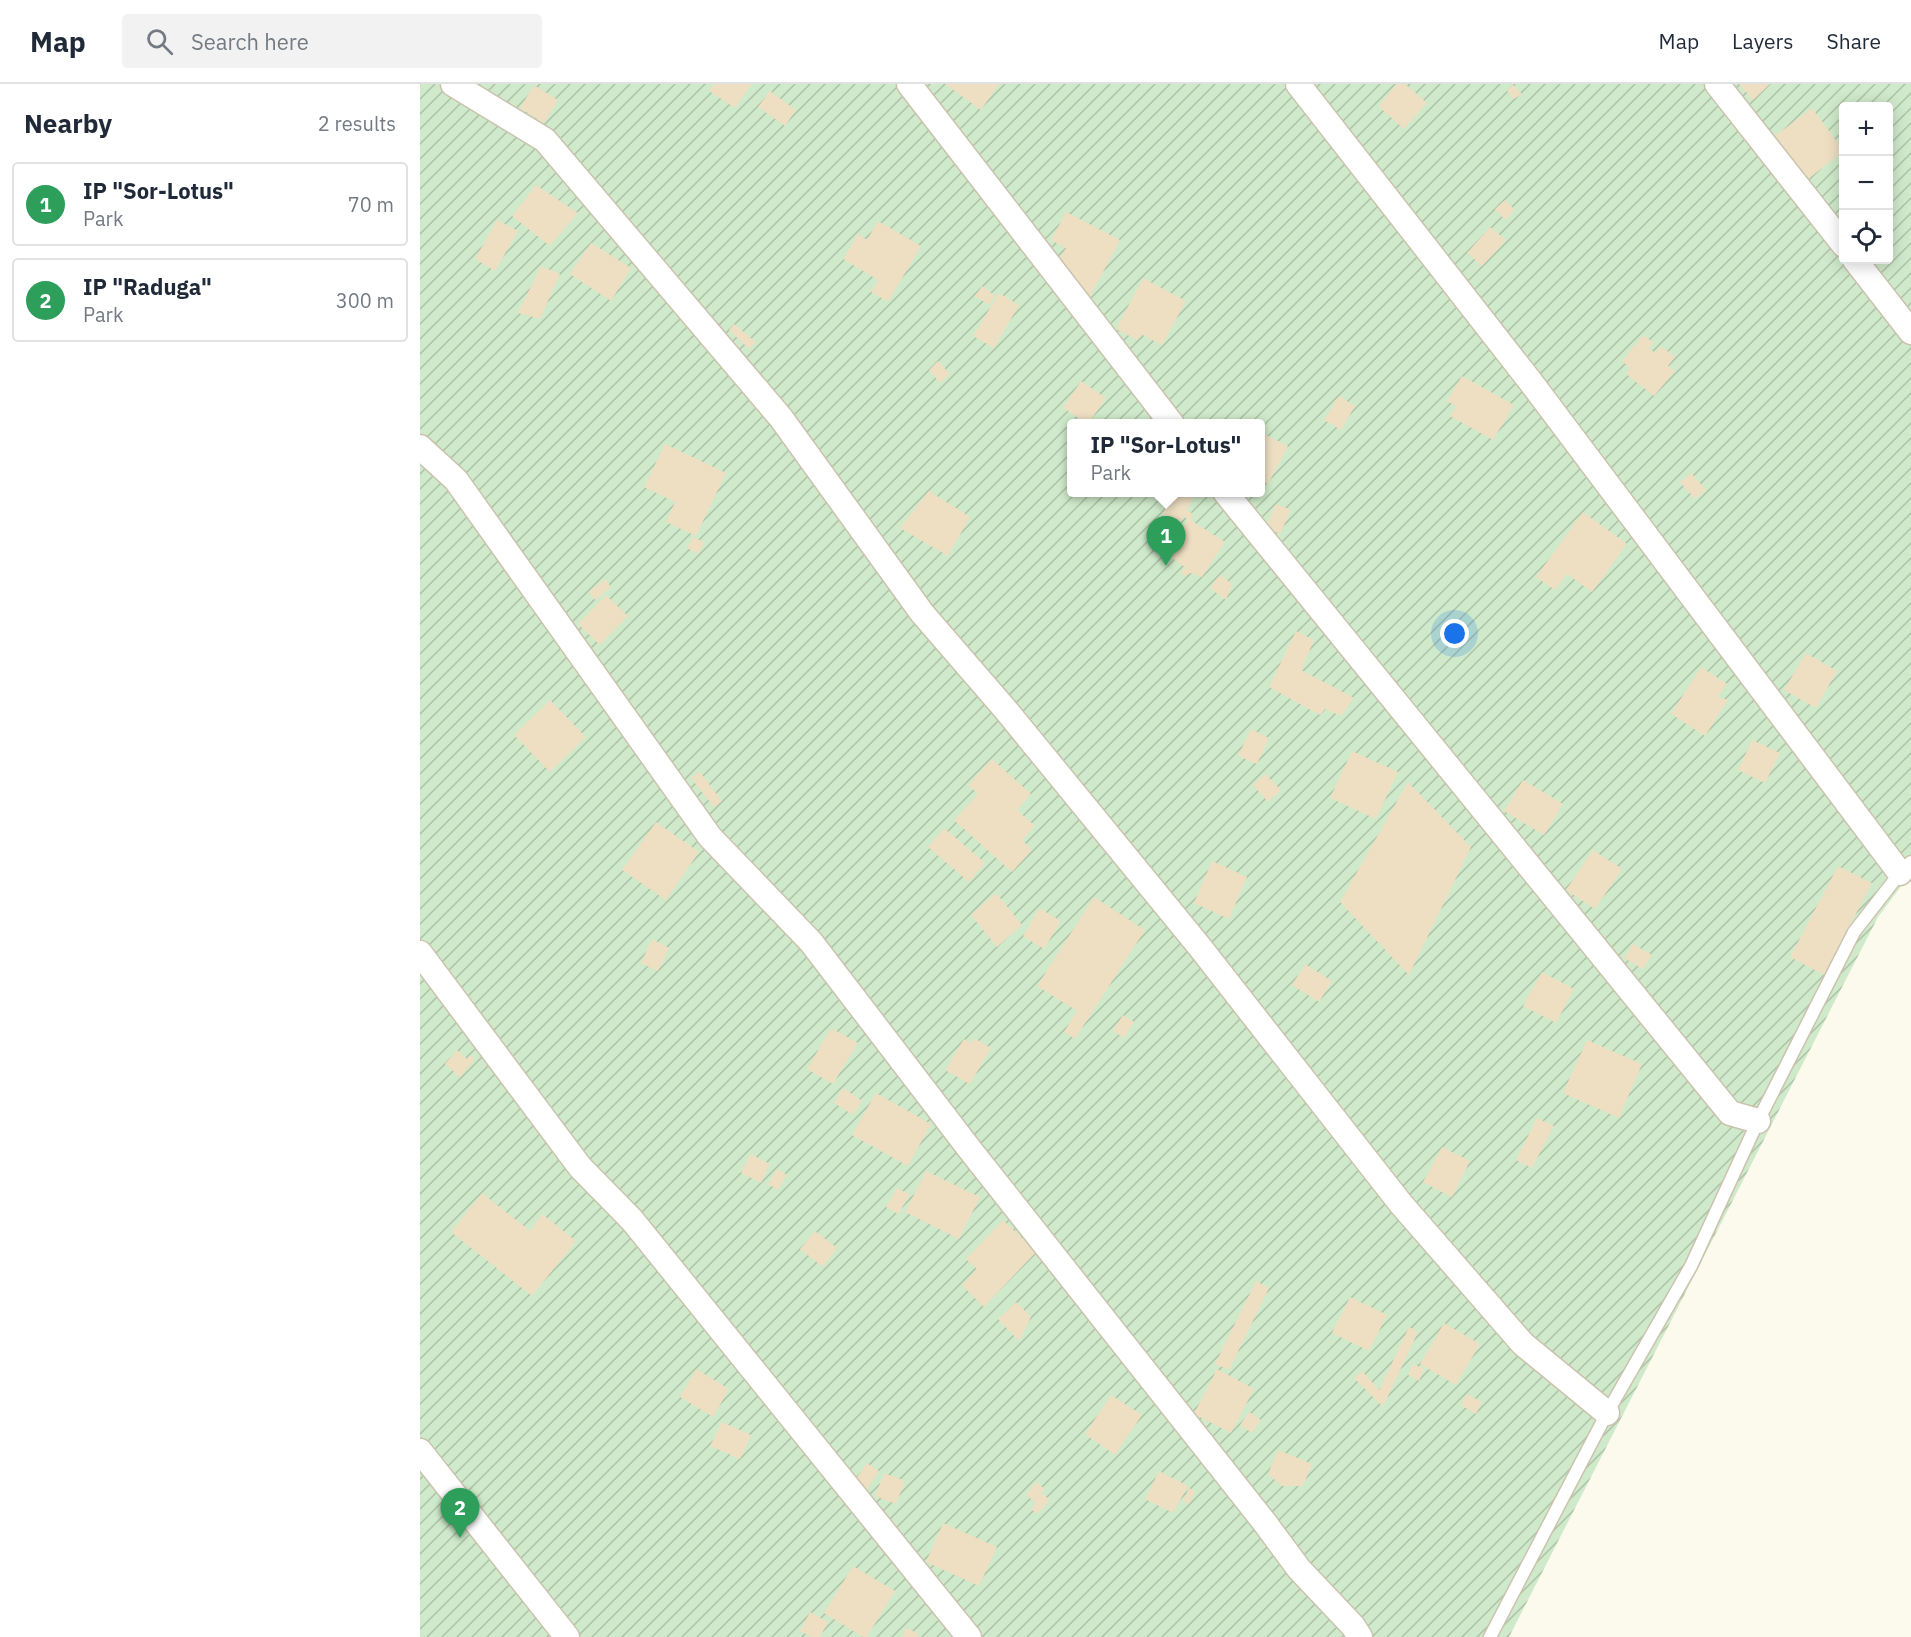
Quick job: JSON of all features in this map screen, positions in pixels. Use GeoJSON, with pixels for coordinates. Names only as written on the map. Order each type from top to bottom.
{"type":"FeatureCollection","features":[{"type":"Feature","properties":{"kind":"street"},"geometry":{"type":"LineString","coordinates":[[453,84],[545,140],[781,418],[922,613],[1005,709],[1200,946],[1401,1204],[1523,1344],[1607,1413]]}},
{"type":"Feature","properties":{"kind":"street"},"geometry":{"type":"LineString","coordinates":[[909,84],[1169,419]]}},
{"type":"Feature","properties":{"kind":"street"},"geometry":{"type":"LineString","coordinates":[[1298,84],[1906,867]]}},
{"type":"Feature","properties":{"kind":"street"},"geometry":{"type":"LineString","coordinates":[[1717,84],[1839,239]]}},
{"type":"Feature","properties":{"kind":"street"},"geometry":{"type":"LineString","coordinates":[[1857,264],[1911,332]]}},
{"type":"Feature","properties":{"kind":"street"},"geometry":{"type":"LineString","coordinates":[[420,447],[456,480],[710,837],[810,942],[1299,1569],[1353,1626],[1360,1637]]}},
{"type":"Feature","properties":{"kind":"street"},"geometry":{"type":"LineString","coordinates":[[1229,497],[1730,1113],[1758,1121]]}},
{"type":"Feature","properties":{"kind":"street"},"geometry":{"type":"LineString","coordinates":[[420,953],[580,1167],[632,1220],[969,1637]]}},
{"type":"Feature","properties":{"kind":"street"},"geometry":{"type":"LineString","coordinates":[[420,1451],[567,1637]]}},
{"type":"Feature","properties":{"kind":"lane"},"geometry":{"type":"LineString","coordinates":[[1490,1637],[1607,1413],[1690,1266],[1758,1121],[1854,932],[1906,867]]}},
{"type":"Feature","properties":{"kind":"green space"},"geometry":{"type":"Polygon","coordinates":[[[420,84],[1911,84],[1911,873],[1878,917],[1509,1637],[420,1637],[420,84]]]}},
{"type":"Feature","properties":{"kind":"building"},"geometry":{"type":"Polygon","coordinates":[[[714,84],[752,84],[735,108],[709,91],[714,84]]]}},
{"type":"Feature","properties":{"kind":"building"},"geometry":{"type":"Polygon","coordinates":[[[945,84],[999,84],[981,110],[945,84]]]}},
{"type":"Feature","properties":{"kind":"building"},"geometry":{"type":"Polygon","coordinates":[[[1397,84],[1405,84],[1427,103],[1404,129],[1378,106],[1397,84]]]}},
{"type":"Feature","properties":{"kind":"building"},"geometry":{"type":"Polygon","coordinates":[[[1739,84],[1770,84],[1753,100],[1739,84]]]}},
{"type":"Feature","properties":{"kind":"building"},"geometry":{"type":"Polygon","coordinates":[[[534,85],[558,100],[544,123],[520,108],[534,85]]]}},
{"type":"Feature","properties":{"kind":"building"},"geometry":{"type":"Polygon","coordinates":[[[1513,85],[1522,94],[1514,99],[1507,91],[1513,85]]]}},
{"type":"Feature","properties":{"kind":"building"},"geometry":{"type":"Polygon","coordinates":[[[770,91],[796,110],[785,126],[758,107],[770,91]]]}},
{"type":"Feature","properties":{"kind":"building"},"geometry":{"type":"Polygon","coordinates":[[[1812,108],[1839,144],[1839,155],[1808,179],[1775,136],[1812,108]]]}},
{"type":"Feature","properties":{"kind":"building"},"geometry":{"type":"Polygon","coordinates":[[[536,185],[578,213],[550,246],[512,216],[536,185]]]}},
{"type":"Feature","properties":{"kind":"building"},"geometry":{"type":"Polygon","coordinates":[[[1505,200],[1515,210],[1505,220],[1495,209],[1505,200]]]}},
{"type":"Feature","properties":{"kind":"building"},"geometry":{"type":"Polygon","coordinates":[[[1066,212],[1120,240],[1090,297],[1059,261],[1066,248],[1051,240],[1066,212]]]}},
{"type":"Feature","properties":{"kind":"building"},"geometry":{"type":"Polygon","coordinates":[[[497,220],[518,231],[495,271],[475,259],[497,220]]]}},
{"type":"Feature","properties":{"kind":"building"},"geometry":{"type":"Polygon","coordinates":[[[878,221],[921,246],[888,302],[871,292],[878,280],[843,259],[858,234],[867,240],[878,221]]]}},
{"type":"Feature","properties":{"kind":"building"},"geometry":{"type":"Polygon","coordinates":[[[1490,227],[1506,240],[1482,266],[1467,253],[1490,227]]]}},
{"type":"Feature","properties":{"kind":"building"},"geometry":{"type":"Polygon","coordinates":[[[591,243],[631,268],[611,301],[570,274],[591,243]]]}},
{"type":"Feature","properties":{"kind":"building"},"geometry":{"type":"Polygon","coordinates":[[[541,266],[560,274],[540,319],[518,313],[541,266]]]}},
{"type":"Feature","properties":{"kind":"building"},"geometry":{"type":"Polygon","coordinates":[[[1143,278],[1186,301],[1162,345],[1141,334],[1137,340],[1116,329],[1143,278]]]}},
{"type":"Feature","properties":{"kind":"building"},"geometry":{"type":"Polygon","coordinates":[[[982,286],[995,296],[989,305],[975,296],[982,286]]]}},
{"type":"Feature","properties":{"kind":"building"},"geometry":{"type":"Polygon","coordinates":[[[999,293],[1019,305],[994,348],[973,336],[999,293]]]}},
{"type":"Feature","properties":{"kind":"building"},"geometry":{"type":"Polygon","coordinates":[[[734,324],[756,342],[749,349],[729,330],[734,324]]]}},
{"type":"Feature","properties":{"kind":"building"},"geometry":{"type":"Polygon","coordinates":[[[1643,335],[1654,343],[1649,348],[1655,353],[1661,346],[1675,357],[1668,366],[1675,371],[1654,396],[1626,374],[1630,368],[1622,361],[1643,335]]]}},
{"type":"Feature","properties":{"kind":"building"},"geometry":{"type":"Polygon","coordinates":[[[938,361],[950,374],[940,383],[929,370],[938,361]]]}},
{"type":"Feature","properties":{"kind":"building"},"geometry":{"type":"Polygon","coordinates":[[[1462,376],[1514,405],[1493,440],[1450,416],[1456,406],[1447,401],[1462,376]]]}},
{"type":"Feature","properties":{"kind":"building"},"geometry":{"type":"Polygon","coordinates":[[[1081,381],[1106,398],[1091,419],[1080,419],[1063,408],[1081,381]]]}},
{"type":"Feature","properties":{"kind":"building"},"geometry":{"type":"Polygon","coordinates":[[[1339,396],[1355,406],[1341,430],[1324,420],[1339,396]]]}},
{"type":"Feature","properties":{"kind":"building"},"geometry":{"type":"Polygon","coordinates":[[[1265,434],[1288,446],[1268,484],[1265,482],[1265,434]]]}},
{"type":"Feature","properties":{"kind":"building"},"geometry":{"type":"Polygon","coordinates":[[[665,444],[726,473],[696,536],[666,522],[675,502],[644,487],[665,444]]]}},
{"type":"Feature","properties":{"kind":"building"},"geometry":{"type":"Polygon","coordinates":[[[1691,473],[1706,490],[1695,499],[1680,482],[1691,473]]]}},
{"type":"Feature","properties":{"kind":"building"},"geometry":{"type":"Polygon","coordinates":[[[929,491],[970,517],[948,556],[900,528],[929,491]]]}},
{"type":"Feature","properties":{"kind":"building"},"geometry":{"type":"Polygon","coordinates":[[[1171,497],[1194,497],[1187,511],[1192,513],[1192,521],[1225,542],[1202,577],[1190,573],[1186,576],[1180,572],[1186,568],[1164,552],[1187,521],[1185,516],[1180,522],[1163,514],[1171,497]]]}},
{"type":"Feature","properties":{"kind":"building"},"geometry":{"type":"Polygon","coordinates":[[[1276,504],[1291,510],[1280,534],[1266,527],[1276,504]]]}},
{"type":"Feature","properties":{"kind":"building"},"geometry":{"type":"Polygon","coordinates":[[[1583,512],[1627,544],[1592,592],[1567,574],[1555,590],[1536,577],[1583,512]]]}},
{"type":"Feature","properties":{"kind":"building"},"geometry":{"type":"Polygon","coordinates":[[[693,537],[704,542],[698,554],[687,548],[693,537]]]}},
{"type":"Feature","properties":{"kind":"building"},"geometry":{"type":"Polygon","coordinates":[[[1220,575],[1232,584],[1226,600],[1210,588],[1220,575]]]}},
{"type":"Feature","properties":{"kind":"building"},"geometry":{"type":"Polygon","coordinates":[[[605,579],[611,587],[595,600],[589,592],[605,579]]]}},
{"type":"Feature","properties":{"kind":"building"},"geometry":{"type":"Polygon","coordinates":[[[606,595],[628,616],[600,645],[578,624],[606,595]]]}},
{"type":"Feature","properties":{"kind":"building"},"geometry":{"type":"Polygon","coordinates":[[[1296,631],[1314,640],[1301,670],[1354,698],[1341,716],[1325,709],[1320,715],[1269,687],[1296,631]]]}},
{"type":"Feature","properties":{"kind":"building"},"geometry":{"type":"Polygon","coordinates":[[[1806,653],[1837,671],[1816,708],[1784,690],[1806,653]]]}},
{"type":"Feature","properties":{"kind":"building"},"geometry":{"type":"Polygon","coordinates":[[[1701,667],[1727,684],[1718,697],[1728,700],[1705,736],[1671,714],[1701,667]]]}},
{"type":"Feature","properties":{"kind":"building"},"geometry":{"type":"Polygon","coordinates":[[[550,700],[586,737],[550,772],[514,735],[550,700]]]}},
{"type":"Feature","properties":{"kind":"building"},"geometry":{"type":"Polygon","coordinates":[[[1251,729],[1269,738],[1257,764],[1238,756],[1251,729]]]}},
{"type":"Feature","properties":{"kind":"building"},"geometry":{"type":"Polygon","coordinates":[[[1752,740],[1780,753],[1765,783],[1738,770],[1752,740]]]}},
{"type":"Feature","properties":{"kind":"building"},"geometry":{"type":"Polygon","coordinates":[[[1352,751],[1398,772],[1376,819],[1330,798],[1352,751]]]}},
{"type":"Feature","properties":{"kind":"building"},"geometry":{"type":"Polygon","coordinates":[[[992,759],[1031,794],[1017,810],[1035,826],[1022,840],[1032,850],[1012,872],[954,820],[978,794],[968,785],[992,759]]]}},
{"type":"Feature","properties":{"kind":"building"},"geometry":{"type":"Polygon","coordinates":[[[700,772],[722,801],[714,807],[691,778],[700,772]]]}},
{"type":"Feature","properties":{"kind":"building"},"geometry":{"type":"Polygon","coordinates":[[[1265,774],[1281,790],[1268,802],[1253,785],[1265,774]]]}},
{"type":"Feature","properties":{"kind":"building"},"geometry":{"type":"Polygon","coordinates":[[[1523,780],[1563,804],[1544,835],[1504,811],[1523,780]]]}},
{"type":"Feature","properties":{"kind":"building"},"geometry":{"type":"Polygon","coordinates":[[[1408,782],[1471,847],[1409,975],[1340,902],[1408,782]]]}},
{"type":"Feature","properties":{"kind":"building"},"geometry":{"type":"Polygon","coordinates":[[[656,822],[699,852],[666,900],[622,870],[656,822]]]}},
{"type":"Feature","properties":{"kind":"building"},"geometry":{"type":"Polygon","coordinates":[[[944,828],[985,863],[969,882],[928,847],[944,828]]]}},
{"type":"Feature","properties":{"kind":"building"},"geometry":{"type":"Polygon","coordinates":[[[1593,850],[1622,869],[1595,909],[1566,890],[1593,850]]]}},
{"type":"Feature","properties":{"kind":"building"},"geometry":{"type":"Polygon","coordinates":[[[1212,861],[1247,877],[1229,919],[1194,903],[1212,861]]]}},
{"type":"Feature","properties":{"kind":"building"},"geometry":{"type":"Polygon","coordinates":[[[1838,866],[1872,883],[1824,975],[1790,957],[1838,866]]]}},
{"type":"Feature","properties":{"kind":"building"},"geometry":{"type":"Polygon","coordinates":[[[996,893],[1022,925],[997,947],[971,915],[996,893]]]}},
{"type":"Feature","properties":{"kind":"building"},"geometry":{"type":"Polygon","coordinates":[[[1094,897],[1145,930],[1075,1039],[1064,1032],[1077,1011],[1037,986],[1094,897]]]}},
{"type":"Feature","properties":{"kind":"building"},"geometry":{"type":"Polygon","coordinates":[[[1039,908],[1061,921],[1044,949],[1023,936],[1039,908]]]}},
{"type":"Feature","properties":{"kind":"building"},"geometry":{"type":"Polygon","coordinates":[[[652,939],[669,948],[658,971],[641,963],[652,939]]]}},
{"type":"Feature","properties":{"kind":"building"},"geometry":{"type":"Polygon","coordinates":[[[1633,944],[1652,955],[1643,969],[1624,958],[1633,944]]]}},
{"type":"Feature","properties":{"kind":"building"},"geometry":{"type":"Polygon","coordinates":[[[1305,964],[1332,981],[1319,1002],[1292,985],[1305,964]]]}},
{"type":"Feature","properties":{"kind":"building"},"geometry":{"type":"Polygon","coordinates":[[[1542,972],[1574,989],[1556,1023],[1523,1006],[1542,972]]]}},
{"type":"Feature","properties":{"kind":"building"},"geometry":{"type":"Polygon","coordinates":[[[1123,1015],[1134,1022],[1124,1038],[1113,1031],[1123,1015]]]}},
{"type":"Feature","properties":{"kind":"building"},"geometry":{"type":"Polygon","coordinates":[[[831,1028],[858,1043],[833,1084],[807,1069],[831,1028]]]}},
{"type":"Feature","properties":{"kind":"building"},"geometry":{"type":"Polygon","coordinates":[[[974,1038],[991,1048],[970,1084],[945,1070],[964,1039],[971,1043],[974,1038]]]}},
{"type":"Feature","properties":{"kind":"building"},"geometry":{"type":"Polygon","coordinates":[[[1587,1040],[1642,1064],[1619,1118],[1563,1093],[1587,1040]]]}},
{"type":"Feature","properties":{"kind":"building"},"geometry":{"type":"Polygon","coordinates":[[[457,1050],[467,1059],[470,1055],[475,1059],[460,1077],[445,1064],[457,1050]]]}},
{"type":"Feature","properties":{"kind":"building"},"geometry":{"type":"Polygon","coordinates":[[[843,1088],[862,1101],[853,1115],[834,1103],[843,1088]]]}},
{"type":"Feature","properties":{"kind":"building"},"geometry":{"type":"Polygon","coordinates":[[[876,1093],[931,1124],[908,1166],[852,1135],[876,1093]]]}},
{"type":"Feature","properties":{"kind":"building"},"geometry":{"type":"Polygon","coordinates":[[[1537,1118],[1554,1126],[1532,1168],[1516,1160],[1537,1118]]]}},
{"type":"Feature","properties":{"kind":"building"},"geometry":{"type":"Polygon","coordinates":[[[1442,1147],[1470,1161],[1452,1197],[1423,1182],[1442,1147]]]}},
{"type":"Feature","properties":{"kind":"building"},"geometry":{"type":"Polygon","coordinates":[[[750,1154],[770,1164],[761,1183],[741,1173],[750,1154]]]}},
{"type":"Feature","properties":{"kind":"building"},"geometry":{"type":"Polygon","coordinates":[[[777,1169],[787,1175],[778,1190],[768,1184],[777,1169]]]}},
{"type":"Feature","properties":{"kind":"building"},"geometry":{"type":"Polygon","coordinates":[[[926,1171],[980,1197],[959,1239],[905,1212],[926,1171]]]}},
{"type":"Feature","properties":{"kind":"building"},"geometry":{"type":"Polygon","coordinates":[[[897,1188],[910,1195],[898,1214],[886,1207],[897,1188]]]}},
{"type":"Feature","properties":{"kind":"building"},"geometry":{"type":"Polygon","coordinates":[[[482,1193],[530,1231],[542,1214],[576,1241],[532,1296],[451,1232],[482,1193]]]}},
{"type":"Feature","properties":{"kind":"building"},"geometry":{"type":"Polygon","coordinates":[[[1003,1220],[1036,1252],[984,1307],[962,1285],[977,1269],[966,1259],[1003,1220]]]}},
{"type":"Feature","properties":{"kind":"building"},"geometry":{"type":"Polygon","coordinates":[[[815,1231],[837,1248],[823,1267],[800,1249],[815,1231]]]}},
{"type":"Feature","properties":{"kind":"building"},"geometry":{"type":"Polygon","coordinates":[[[1256,1281],[1269,1288],[1229,1370],[1215,1364],[1256,1281]]]}},
{"type":"Feature","properties":{"kind":"building"},"geometry":{"type":"Polygon","coordinates":[[[1350,1297],[1387,1315],[1369,1351],[1332,1333],[1350,1297]]]}},
{"type":"Feature","properties":{"kind":"building"},"geometry":{"type":"Polygon","coordinates":[[[1016,1302],[1031,1317],[1019,1341],[998,1319],[1016,1302]]]}},
{"type":"Feature","properties":{"kind":"building"},"geometry":{"type":"Polygon","coordinates":[[[1444,1323],[1480,1344],[1456,1385],[1420,1364],[1444,1323]]]}},
{"type":"Feature","properties":{"kind":"building"},"geometry":{"type":"Polygon","coordinates":[[[1409,1327],[1418,1332],[1383,1407],[1354,1378],[1362,1371],[1379,1390],[1409,1327]]]}},
{"type":"Feature","properties":{"kind":"building"},"geometry":{"type":"Polygon","coordinates":[[[1413,1364],[1424,1369],[1419,1381],[1408,1375],[1413,1364]]]}},
{"type":"Feature","properties":{"kind":"building"},"geometry":{"type":"Polygon","coordinates":[[[696,1369],[729,1389],[713,1417],[680,1397],[696,1369]]]}},
{"type":"Feature","properties":{"kind":"building"},"geometry":{"type":"Polygon","coordinates":[[[1217,1369],[1254,1389],[1231,1433],[1194,1414],[1217,1369]]]}},
{"type":"Feature","properties":{"kind":"building"},"geometry":{"type":"Polygon","coordinates":[[[1467,1394],[1482,1402],[1476,1414],[1461,1405],[1467,1394]]]}},
{"type":"Feature","properties":{"kind":"building"},"geometry":{"type":"Polygon","coordinates":[[[1111,1395],[1142,1415],[1115,1455],[1085,1434],[1111,1395]]]}},
{"type":"Feature","properties":{"kind":"building"},"geometry":{"type":"Polygon","coordinates":[[[1249,1412],[1261,1420],[1252,1433],[1240,1425],[1249,1412]]]}},
{"type":"Feature","properties":{"kind":"building"},"geometry":{"type":"Polygon","coordinates":[[[722,1422],[751,1435],[740,1459],[710,1446],[722,1422]]]}},
{"type":"Feature","properties":{"kind":"building"},"geometry":{"type":"Polygon","coordinates":[[[1278,1450],[1312,1464],[1303,1486],[1282,1486],[1268,1474],[1278,1450]]]}},
{"type":"Feature","properties":{"kind":"building"},"geometry":{"type":"Polygon","coordinates":[[[867,1463],[879,1471],[862,1496],[853,1483],[867,1463]]]}},
{"type":"Feature","properties":{"kind":"building"},"geometry":{"type":"Polygon","coordinates":[[[1159,1471],[1188,1486],[1173,1513],[1145,1499],[1159,1471]]]}},
{"type":"Feature","properties":{"kind":"building"},"geometry":{"type":"Polygon","coordinates":[[[884,1473],[905,1481],[896,1504],[875,1496],[884,1473]]]}},
{"type":"Feature","properties":{"kind":"building"},"geometry":{"type":"Polygon","coordinates":[[[1036,1482],[1045,1489],[1041,1493],[1050,1500],[1038,1514],[1032,1510],[1035,1502],[1026,1495],[1036,1482]]]}},
{"type":"Feature","properties":{"kind":"building"},"geometry":{"type":"Polygon","coordinates":[[[1189,1488],[1195,1491],[1189,1504],[1183,1501],[1189,1488]]]}},
{"type":"Feature","properties":{"kind":"building"},"geometry":{"type":"Polygon","coordinates":[[[943,1523],[997,1547],[979,1586],[926,1562],[943,1523]]]}},
{"type":"Feature","properties":{"kind":"building"},"geometry":{"type":"Polygon","coordinates":[[[853,1566],[895,1591],[867,1637],[863,1637],[824,1613],[853,1566]]]}},
{"type":"Feature","properties":{"kind":"building"},"geometry":{"type":"Polygon","coordinates":[[[810,1612],[828,1622],[820,1637],[812,1637],[800,1631],[810,1612]]]}},
{"type":"Feature","properties":{"kind":"building"},"geometry":{"type":"Polygon","coordinates":[[[906,1628],[919,1634],[918,1637],[902,1637],[906,1628]]]}},
{"type":"Feature","properties":{"kind":"place","name":"IP \"Sor-Lotus\""},"geometry":{"type":"Point","coordinates":[1166,566]}},
{"type":"Feature","properties":{"kind":"place","name":"IP \"Raduga\""},"geometry":{"type":"Point","coordinates":[460,1538]}}]}
